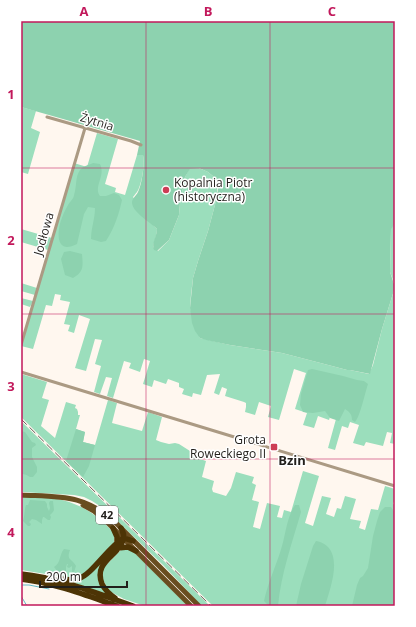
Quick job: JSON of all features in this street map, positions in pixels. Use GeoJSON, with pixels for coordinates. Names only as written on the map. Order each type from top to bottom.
{"type":"FeatureCollection","features":[{"type":"Feature","properties":{"kind":"highway"},"geometry":{"type":"LineString","coordinates":[[113,528],[117,537],[118,545],[104,563],[101,569],[100,577],[107,592],[126,604]]}},
{"type":"Feature","properties":{"kind":"highway"},"geometry":{"type":"LineString","coordinates":[[45,578],[71,580],[82,578],[123,542],[124,534],[121,528]]}},
{"type":"Feature","properties":{"kind":"highway"},"geometry":{"type":"LineString","coordinates":[[124,538],[133,541]]}},
{"type":"Feature","properties":{"kind":"highway"},"geometry":{"type":"LineString","coordinates":[[118,545],[128,547],[136,551]]}},
{"type":"Feature","properties":{"kind":"highway"},"geometry":{"type":"LineString","coordinates":[[21,574],[65,583],[133,606]]}},
{"type":"Feature","properties":{"kind":"highway"},"geometry":{"type":"LineString","coordinates":[[21,579],[59,586],[116,606]]}},
{"type":"Feature","properties":{"kind":"main road","name":"42"},"geometry":{"type":"LineString","coordinates":[[21,495],[68,498],[86,503],[102,511],[199,606]]}},
{"type":"Feature","properties":{"kind":"main road","name":"42"},"geometry":{"type":"LineString","coordinates":[[49,497],[68,500],[94,511],[124,538],[191,606]]}},
{"type":"Feature","properties":{"kind":"street","name":"Żytnia"},"geometry":{"type":"LineString","coordinates":[[48,117],[141,146]]}},
{"type":"Feature","properties":{"kind":"street","name":"Jodłowa"},"geometry":{"type":"LineString","coordinates":[[21,345],[85,128]]}},
{"type":"Feature","properties":{"kind":"street"},"geometry":{"type":"LineString","coordinates":[[21,372],[395,486]]}},
{"type":"Feature","properties":{"kind":"green space"},"geometry":{"type":"Polygon","coordinates":[[[21,21],[395,21],[395,224],[391,229],[390,272],[395,287],[370,374],[347,370],[282,353],[230,345],[200,338],[192,323],[190,308],[193,278],[216,201],[218,183],[208,172],[199,168],[190,169],[185,177],[179,215],[169,240],[157,251],[154,250],[153,245],[157,229],[138,214],[132,204],[141,184],[143,174],[143,155],[137,155],[140,141],[21,107],[21,21]]]}},
{"type":"Feature","properties":{"kind":"green space"},"geometry":{"type":"Polygon","coordinates":[[[21,107],[36,111],[31,128],[40,132],[28,174],[21,172],[21,107]]]}},
{"type":"Feature","properties":{"kind":"green space"},"geometry":{"type":"Polygon","coordinates":[[[97,133],[118,139],[105,184],[116,188],[115,192],[125,195],[137,155],[143,155],[144,163],[142,179],[137,192],[133,197],[157,229],[153,247],[158,251],[169,240],[179,215],[185,177],[190,168],[199,168],[208,172],[218,183],[216,201],[193,278],[191,295],[190,308],[200,338],[230,345],[282,353],[347,370],[369,374],[373,365],[395,287],[395,444],[390,443],[392,433],[387,432],[383,446],[366,442],[364,446],[353,443],[359,425],[350,422],[348,428],[342,426],[335,450],[328,448],[336,419],[330,417],[329,420],[318,416],[314,428],[303,425],[307,413],[295,409],[306,373],[294,369],[279,420],[268,417],[271,406],[259,402],[255,415],[245,412],[246,403],[225,396],[227,389],[222,387],[219,395],[214,393],[220,374],[207,375],[201,395],[193,393],[192,397],[182,394],[184,389],[179,387],[179,383],[168,379],[166,384],[154,380],[152,387],[143,384],[150,361],[144,359],[140,372],[129,368],[131,363],[124,361],[113,398],[107,396],[112,378],[106,377],[100,394],[94,392],[101,366],[95,364],[102,340],[95,339],[86,371],[75,368],[90,319],[79,315],[74,333],[68,331],[70,325],[64,324],[70,302],[60,300],[61,295],[55,294],[52,306],[46,305],[33,349],[21,346],[32,303],[30,307],[21,304],[21,298],[33,301],[35,295],[21,291],[21,283],[37,288],[48,250],[21,242],[21,229],[52,238],[74,163],[87,167],[97,133]]]}},
{"type":"Feature","properties":{"kind":"green space"},"geometry":{"type":"Polygon","coordinates":[[[93,163],[100,164],[101,168],[102,173],[98,189],[100,196],[106,196],[114,193],[119,195],[122,200],[118,216],[106,241],[101,242],[91,239],[95,208],[88,207],[84,214],[77,244],[68,247],[64,246],[60,242],[59,238],[61,220],[73,199],[78,173],[83,168],[93,163]]]}},
{"type":"Feature","properties":{"kind":"green space"},"geometry":{"type":"Polygon","coordinates":[[[395,224],[395,285],[390,272],[391,228],[395,224]]]}},
{"type":"Feature","properties":{"kind":"green space"},"geometry":{"type":"Polygon","coordinates":[[[70,251],[82,254],[83,262],[81,271],[73,278],[65,275],[61,259],[64,252],[70,251]]]}},
{"type":"Feature","properties":{"kind":"green space"},"geometry":{"type":"Polygon","coordinates":[[[312,369],[364,381],[368,384],[361,410],[355,422],[352,420],[349,412],[345,409],[339,421],[330,418],[325,411],[313,413],[303,412],[300,405],[301,394],[308,370],[312,369]]]}},
{"type":"Feature","properties":{"kind":"green space"},"geometry":{"type":"Polygon","coordinates":[[[21,374],[47,382],[42,398],[49,400],[41,426],[55,438],[66,402],[76,405],[75,408],[77,409],[78,415],[80,415],[76,429],[85,432],[83,442],[95,445],[108,400],[117,403],[112,423],[142,431],[148,412],[162,417],[156,440],[169,444],[179,444],[190,451],[191,456],[206,461],[202,477],[214,481],[212,489],[213,492],[226,496],[231,488],[236,472],[254,477],[252,483],[256,485],[252,500],[259,502],[253,527],[260,529],[267,503],[280,506],[277,517],[282,518],[284,510],[291,512],[303,471],[319,476],[305,523],[313,526],[322,496],[331,498],[326,514],[334,517],[337,508],[341,509],[345,496],[356,499],[350,519],[361,521],[359,528],[365,530],[371,509],[378,510],[385,486],[395,489],[393,504],[395,505],[395,606],[213,606],[21,417],[21,374]]]}},
{"type":"Feature","properties":{"kind":"green space"},"geometry":{"type":"Polygon","coordinates":[[[21,421],[210,606],[202,606],[163,565],[106,510],[92,501],[84,497],[74,495],[21,492],[21,421]]]}},
{"type":"Feature","properties":{"kind":"green space"},"geometry":{"type":"Polygon","coordinates":[[[76,429],[85,432],[83,442],[95,445],[89,466],[83,477],[66,461],[76,429]]]}},
{"type":"Feature","properties":{"kind":"green space"},"geometry":{"type":"Polygon","coordinates":[[[21,431],[25,432],[36,445],[32,448],[32,457],[37,467],[37,472],[33,477],[21,474],[21,431]]]}},
{"type":"Feature","properties":{"kind":"green space"},"geometry":{"type":"Polygon","coordinates":[[[21,497],[57,499],[70,502],[84,508],[103,522],[114,533],[114,543],[86,573],[77,578],[21,570],[21,497]]]}},
{"type":"Feature","properties":{"kind":"green space"},"geometry":{"type":"Polygon","coordinates":[[[30,500],[45,501],[49,511],[49,503],[50,501],[53,501],[54,510],[50,515],[50,520],[43,517],[42,524],[32,519],[29,522],[31,524],[30,526],[23,521],[26,505],[28,505],[30,500]]]}},
{"type":"Feature","properties":{"kind":"green space"},"geometry":{"type":"Polygon","coordinates":[[[295,505],[299,505],[301,512],[284,570],[278,606],[269,606],[264,601],[280,553],[288,520],[295,505]]]}},
{"type":"Feature","properties":{"kind":"green space"},"geometry":{"type":"Polygon","coordinates":[[[385,507],[391,507],[395,513],[395,606],[352,606],[357,585],[360,578],[368,568],[373,536],[380,512],[385,507]]]}},
{"type":"Feature","properties":{"kind":"green space"},"geometry":{"type":"Polygon","coordinates":[[[316,541],[325,545],[331,551],[334,559],[333,578],[328,598],[325,606],[296,606],[301,584],[316,541]]]}},
{"type":"Feature","properties":{"kind":"green space"},"geometry":{"type":"Polygon","coordinates":[[[64,549],[70,550],[69,558],[76,566],[74,572],[72,572],[72,566],[69,568],[67,567],[68,564],[66,567],[66,571],[62,573],[58,572],[54,567],[58,563],[64,549]]]}},
{"type":"Feature","properties":{"kind":"green space"},"geometry":{"type":"Polygon","coordinates":[[[128,549],[136,554],[188,606],[145,606],[124,599],[111,592],[103,580],[103,568],[121,550],[128,549]]]}},
{"type":"Feature","properties":{"kind":"green space"},"geometry":{"type":"Polygon","coordinates":[[[102,561],[100,566],[106,594],[72,582],[102,561]]]}},
{"type":"Feature","properties":{"kind":"waterway"},"geometry":{"type":"LineString","coordinates":[[21,585],[49,589]]}},
{"type":"Feature","properties":{"kind":"waterway"},"geometry":{"type":"LineString","coordinates":[[21,596],[27,606]]}},
{"type":"Feature","properties":{"kind":"railway"},"geometry":{"type":"LineString","coordinates":[[21,419],[211,606]]}},
{"type":"Feature","properties":{"kind":"place","name":"Kopalnia Piotr (historyczna)"},"geometry":{"type":"Point","coordinates":[166,190]}},
{"type":"Feature","properties":{"kind":"place","name":"Grota Roweckiego II"},"geometry":{"type":"Point","coordinates":[274,447]}},
{"type":"Feature","properties":{"kind":"district","name":"Bzin"},"geometry":{"type":"Point","coordinates":[292,460]}}]}
